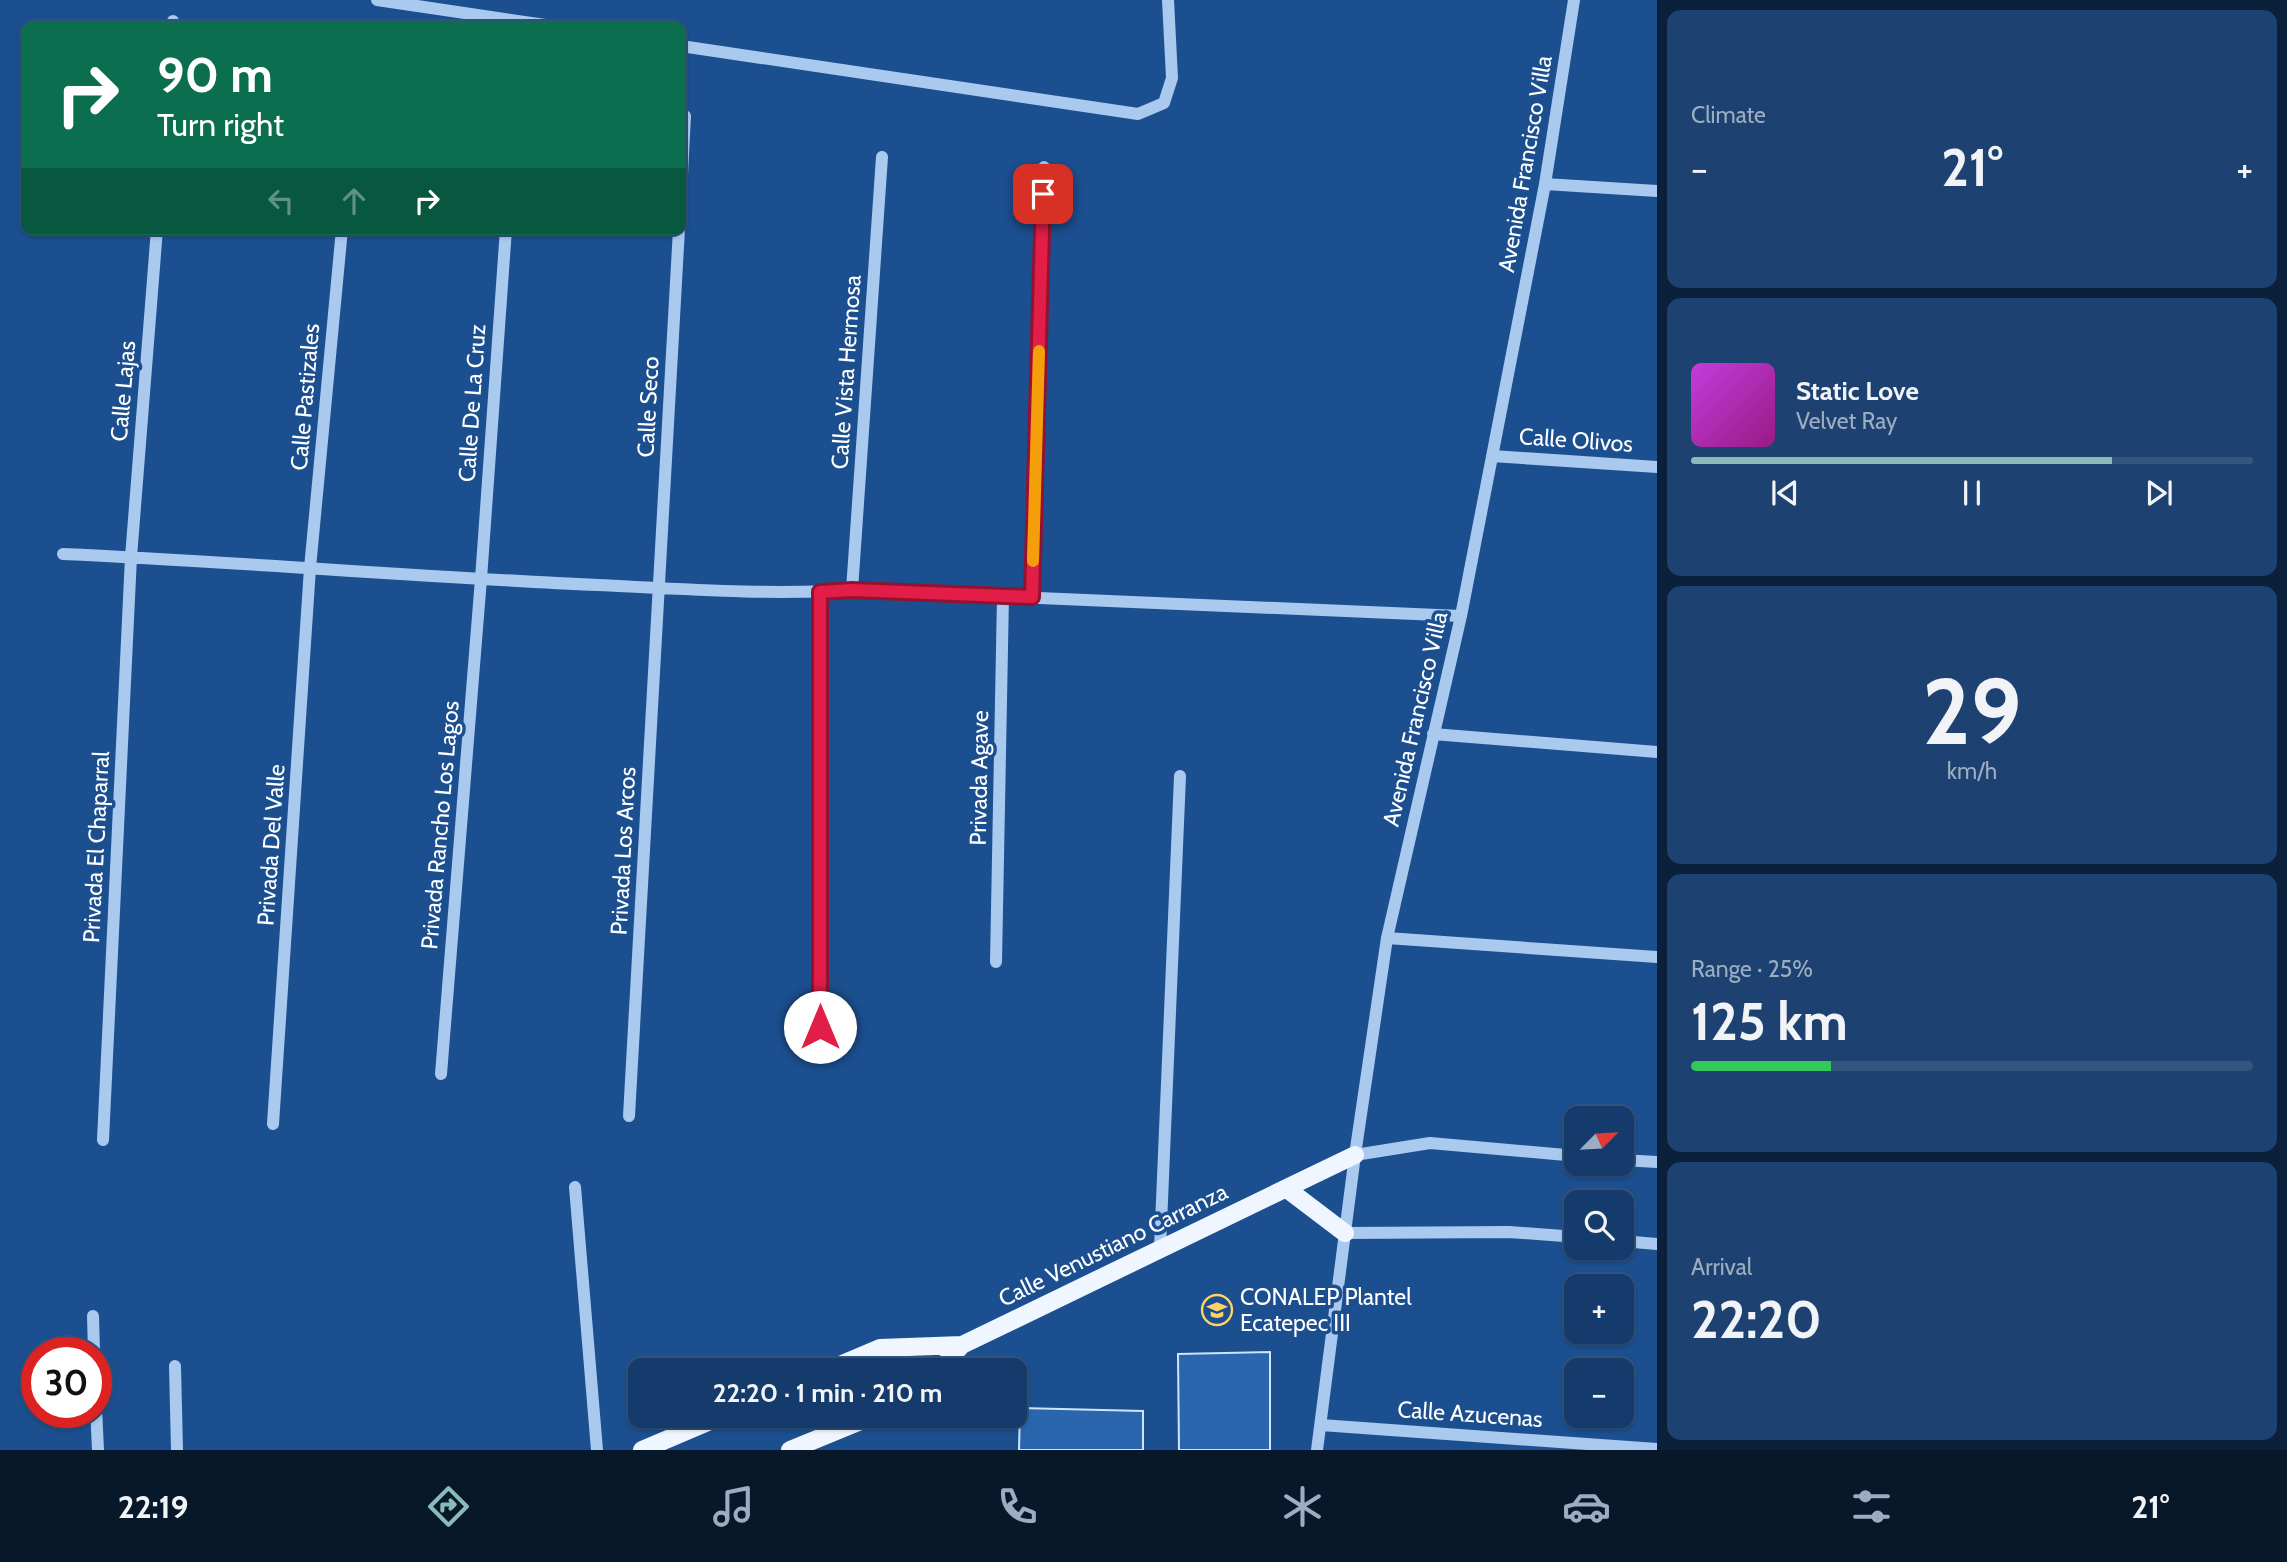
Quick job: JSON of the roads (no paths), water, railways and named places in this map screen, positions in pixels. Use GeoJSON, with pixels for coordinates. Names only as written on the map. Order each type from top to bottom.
{"type":"FeatureCollection","features":[{"type":"Feature","properties":{"kind":"main road","name":"Calle Venustiano Carranza"},"geometry":{"type":"LineString","coordinates":[[950,1358],[962,1345],[1355,1155]]}},
{"type":"Feature","properties":{"kind":"main road"},"geometry":{"type":"LineString","coordinates":[[1287,1189],[1345,1233]]}},
{"type":"Feature","properties":{"kind":"main road","name":"Calle Venustiano Carranza"},"geometry":{"type":"LineString","coordinates":[[856,1358],[880,1348],[962,1345]]}},
{"type":"Feature","properties":{"kind":"main road"},"geometry":{"type":"LineString","coordinates":[[642,1450],[694,1428]]}},
{"type":"Feature","properties":{"kind":"main road"},"geometry":{"type":"LineString","coordinates":[[790,1450],[844,1428]]}},
{"type":"Feature","properties":{"kind":"street"},"geometry":{"type":"LineString","coordinates":[[377,0],[518,21]]}},
{"type":"Feature","properties":{"kind":"street"},"geometry":{"type":"LineString","coordinates":[[686,47],[1138,114],[1164,103],[1172,78],[1168,0]]}},
{"type":"Feature","properties":{"kind":"street","name":"Avenida Francisco Villa"},"geometry":{"type":"LineString","coordinates":[[1317,1450],[1355,1155],[1387,938],[1461,616],[1545,184],[1574,0]]}},
{"type":"Feature","properties":{"kind":"street","name":"Calle Vista Hermosa"},"geometry":{"type":"LineString","coordinates":[[852,590],[882,157]]}},
{"type":"Feature","properties":{"kind":"street"},"geometry":{"type":"LineString","coordinates":[[1032,597],[1044,167]]}},
{"type":"Feature","properties":{"kind":"street"},"geometry":{"type":"LineString","coordinates":[[1545,184],[1657,191]]}},
{"type":"Feature","properties":{"kind":"street","name":"Calle Lajas"},"geometry":{"type":"LineString","coordinates":[[131,557],[157,235]]}},
{"type":"Feature","properties":{"kind":"street","name":"Calle Pastizales"},"geometry":{"type":"LineString","coordinates":[[310,568],[341,235]]}},
{"type":"Feature","properties":{"kind":"street","name":"Calle De La Cruz"},"geometry":{"type":"LineString","coordinates":[[481,579],[506,235]]}},
{"type":"Feature","properties":{"kind":"street","name":"Calle Seco"},"geometry":{"type":"LineString","coordinates":[[659,587],[679,235]]}},
{"type":"Feature","properties":{"kind":"street","name":"Calle Olivos"},"geometry":{"type":"LineString","coordinates":[[1492,456],[1657,467]]}},
{"type":"Feature","properties":{"kind":"street"},"geometry":{"type":"LineString","coordinates":[[63,554],[659,587],[820,592],[852,590],[1461,616]]}},
{"type":"Feature","properties":{"kind":"street","name":"Privada El Chaparral"},"geometry":{"type":"LineString","coordinates":[[103,1140],[131,557]]}},
{"type":"Feature","properties":{"kind":"street","name":"Privada Del Valle"},"geometry":{"type":"LineString","coordinates":[[273,1125],[310,568]]}},
{"type":"Feature","properties":{"kind":"street","name":"Privada Rancho Los Lagos"},"geometry":{"type":"LineString","coordinates":[[441,1074],[481,579]]}},
{"type":"Feature","properties":{"kind":"street","name":"Privada Los Arcos"},"geometry":{"type":"LineString","coordinates":[[629,1116],[659,587]]}},
{"type":"Feature","properties":{"kind":"street"},"geometry":{"type":"LineString","coordinates":[[820,592],[820,1027]]}},
{"type":"Feature","properties":{"kind":"street","name":"Privada Agave"},"geometry":{"type":"LineString","coordinates":[[996,962],[1003,596]]}},
{"type":"Feature","properties":{"kind":"street"},"geometry":{"type":"LineString","coordinates":[[1433,734],[1657,752]]}},
{"type":"Feature","properties":{"kind":"street"},"geometry":{"type":"LineString","coordinates":[[1160,1248],[1180,776]]}},
{"type":"Feature","properties":{"kind":"street"},"geometry":{"type":"LineString","coordinates":[[1387,938],[1657,957]]}},
{"type":"Feature","properties":{"kind":"street","name":"Calle Venustiano Carranza"},"geometry":{"type":"LineString","coordinates":[[1355,1155],[1430,1143],[1564,1155]]}},
{"type":"Feature","properties":{"kind":"street"},"geometry":{"type":"LineString","coordinates":[[1634,1161],[1657,1163]]}},
{"type":"Feature","properties":{"kind":"street"},"geometry":{"type":"LineString","coordinates":[[575,1187],[597,1450]]}},
{"type":"Feature","properties":{"kind":"street"},"geometry":{"type":"LineString","coordinates":[[1345,1233],[1509,1231],[1564,1236]]}},
{"type":"Feature","properties":{"kind":"street"},"geometry":{"type":"LineString","coordinates":[[1634,1242],[1657,1244]]}},
{"type":"Feature","properties":{"kind":"street"},"geometry":{"type":"LineString","coordinates":[[93,1317],[94,1337]]}},
{"type":"Feature","properties":{"kind":"street"},"geometry":{"type":"LineString","coordinates":[[174,1366],[177,1450]]}},
{"type":"Feature","properties":{"kind":"street","name":"Calle Azucenas"},"geometry":{"type":"LineString","coordinates":[[1321,1424],[1535,1445],[1657,1449]]}},
{"type":"Feature","properties":{"kind":"street"},"geometry":{"type":"LineString","coordinates":[[97,1428],[98,1450]]}},
{"type":"Feature","properties":{"kind":"place","name":"CONALEP Plantel Ecatepec III"},"geometry":{"type":"Point","coordinates":[1217,1310]}}]}
